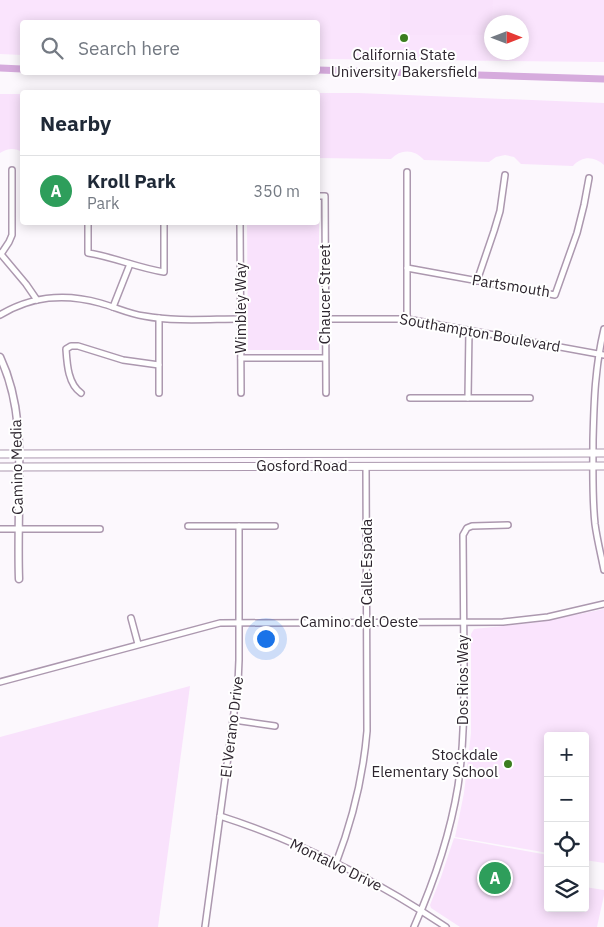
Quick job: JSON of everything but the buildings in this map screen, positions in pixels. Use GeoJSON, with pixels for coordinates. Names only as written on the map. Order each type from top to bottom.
{"type":"FeatureCollection","features":[{"type":"Feature","properties":{"kind":"main road","name":"Gosford Road"},"geometry":{"type":"LineString","coordinates":[[0,454],[604,453]]}},
{"type":"Feature","properties":{"kind":"main road","name":"Gosford Road"},"geometry":{"type":"LineString","coordinates":[[0,467],[604,466]]}},
{"type":"Feature","properties":{"kind":"street"},"geometry":{"type":"LineString","coordinates":[[12,170],[12,235],[0,253],[37,300]]}},
{"type":"Feature","properties":{"kind":"street"},"geometry":{"type":"LineString","coordinates":[[407,172],[407,319]]}},
{"type":"Feature","properties":{"kind":"street"},"geometry":{"type":"LineString","coordinates":[[477,281],[500,211],[505,175]]}},
{"type":"Feature","properties":{"kind":"street","name":"Partsmouth"},"geometry":{"type":"LineString","coordinates":[[407,268],[555,295],[577,233],[589,178]]}},
{"type":"Feature","properties":{"kind":"street","name":"Chaucer Street"},"geometry":{"type":"LineString","coordinates":[[320,196],[325,196],[326,393]]}},
{"type":"Feature","properties":{"kind":"street"},"geometry":{"type":"LineString","coordinates":[[88,225],[88,252],[150,270],[164,272],[164,225]]}},
{"type":"Feature","properties":{"kind":"street","name":"Wimbley Way"},"geometry":{"type":"LineString","coordinates":[[240,225],[241,393]]}},
{"type":"Feature","properties":{"kind":"street"},"geometry":{"type":"LineString","coordinates":[[113,308],[130,264]]}},
{"type":"Feature","properties":{"kind":"street"},"geometry":{"type":"LineString","coordinates":[[0,316],[24,304],[57,297],[87,300],[143,316],[159,318],[241,319]]}},
{"type":"Feature","properties":{"kind":"street"},"geometry":{"type":"LineString","coordinates":[[159,318],[159,393]]}},
{"type":"Feature","properties":{"kind":"street","name":"Southampton Boulevard"},"geometry":{"type":"LineString","coordinates":[[325,318],[407,319],[601,354]]}},
{"type":"Feature","properties":{"kind":"street"},"geometry":{"type":"LineString","coordinates":[[604,329],[601,354],[595,376],[593,453],[596,524],[604,570]]}},
{"type":"Feature","properties":{"kind":"street"},"geometry":{"type":"LineString","coordinates":[[468,398],[469,330]]}},
{"type":"Feature","properties":{"kind":"street"},"geometry":{"type":"LineString","coordinates":[[81,393],[76,389],[72,381],[67,364],[66,349],[71,346],[88,348],[123,360],[159,365]]}},
{"type":"Feature","properties":{"kind":"street","name":"Camino Media"},"geometry":{"type":"LineString","coordinates":[[0,357],[13,395],[16,413],[19,454],[18,579]]}},
{"type":"Feature","properties":{"kind":"street"},"geometry":{"type":"LineString","coordinates":[[241,358],[325,358]]}},
{"type":"Feature","properties":{"kind":"street"},"geometry":{"type":"LineString","coordinates":[[410,398],[530,398]]}},
{"type":"Feature","properties":{"kind":"street","name":"Calle Espada"},"geometry":{"type":"LineString","coordinates":[[336,863],[353,814],[360,785],[367,731],[366,466]]}},
{"type":"Feature","properties":{"kind":"street","name":"Dos Rios Way"},"geometry":{"type":"LineString","coordinates":[[414,927],[440,861],[458,786],[463,735],[463,536],[467,528],[472,526],[508,525]]}},
{"type":"Feature","properties":{"kind":"street"},"geometry":{"type":"LineString","coordinates":[[188,526],[274,526]]}},
{"type":"Feature","properties":{"kind":"street","name":"El Verano Drive"},"geometry":{"type":"LineString","coordinates":[[205,927],[234,720],[239,668],[239,526]]}},
{"type":"Feature","properties":{"kind":"street"},"geometry":{"type":"LineString","coordinates":[[0,530],[100,529]]}},
{"type":"Feature","properties":{"kind":"street","name":"Camino del Oeste"},"geometry":{"type":"LineString","coordinates":[[0,682],[211,624],[240,622],[503,622],[526,620],[604,604]]}},
{"type":"Feature","properties":{"kind":"street"},"geometry":{"type":"LineString","coordinates":[[131,618],[138,644]]}},
{"type":"Feature","properties":{"kind":"street"},"geometry":{"type":"LineString","coordinates":[[234,720],[275,726]]}},
{"type":"Feature","properties":{"kind":"street","name":"Montalvo Drive"},"geometry":{"type":"LineString","coordinates":[[220,816],[278,836],[336,863],[391,892],[446,927]]}},
{"type":"Feature","properties":{"kind":"shaded area","name":"California State University Bakersfield"},"geometry":{"type":"Polygon","coordinates":[[[0,0],[604,0],[604,62],[320,59],[320,20],[20,20],[20,55],[0,54],[0,0]]]}},
{"type":"Feature","properties":{"kind":"shaded area"},"geometry":{"type":"Polygon","coordinates":[[[390,0],[493,0],[492,15],[484,15],[484,35],[390,35],[390,0]]]}},
{"type":"Feature","properties":{"kind":"shaded area"},"geometry":{"type":"Polygon","coordinates":[[[320,93],[604,103],[604,165],[588,158],[580,160],[573,166],[521,164],[514,157],[505,155],[496,157],[489,162],[424,160],[412,152],[399,153],[391,159],[320,158],[320,93]]]}},
{"type":"Feature","properties":{"kind":"shaded area"},"geometry":{"type":"Polygon","coordinates":[[[0,94],[20,94],[20,151],[11,149],[0,153],[0,94]]]}},
{"type":"Feature","properties":{"kind":"shaded area"},"geometry":{"type":"Polygon","coordinates":[[[247,225],[319,225],[319,350],[248,350],[247,225]]]}},
{"type":"Feature","properties":{"kind":"shaded area","name":"Stockdale Elementary School"},"geometry":{"type":"Polygon","coordinates":[[[604,609],[604,863],[589,861],[589,732],[544,732],[544,852],[455,837],[464,793],[471,733],[471,634],[474,629],[540,622],[604,609]]]}},
{"type":"Feature","properties":{"kind":"shaded area"},"geometry":{"type":"Polygon","coordinates":[[[190,686],[158,927],[0,927],[0,737],[190,686]]]}},
{"type":"Feature","properties":{"kind":"shaded area"},"geometry":{"type":"Polygon","coordinates":[[[454,838],[544,854],[544,912],[589,912],[589,888],[604,890],[604,895],[597,927],[460,927],[431,908],[430,905],[454,838]]]}},
{"type":"Feature","properties":{"kind":"waterway"},"geometry":{"type":"LineString","coordinates":[[0,68],[20,69]]}},
{"type":"Feature","properties":{"kind":"waterway"},"geometry":{"type":"LineString","coordinates":[[320,70],[604,79]]}},
{"type":"Feature","properties":{"kind":"place","name":"California State University Bakersfield"},"geometry":{"type":"Point","coordinates":[404,38]}},
{"type":"Feature","properties":{"kind":"place","name":"Stockdale Elementary School"},"geometry":{"type":"Point","coordinates":[508,764]}},
{"type":"Feature","properties":{"kind":"place","name":"Kroll Park"},"geometry":{"type":"Point","coordinates":[495,878]}}]}
